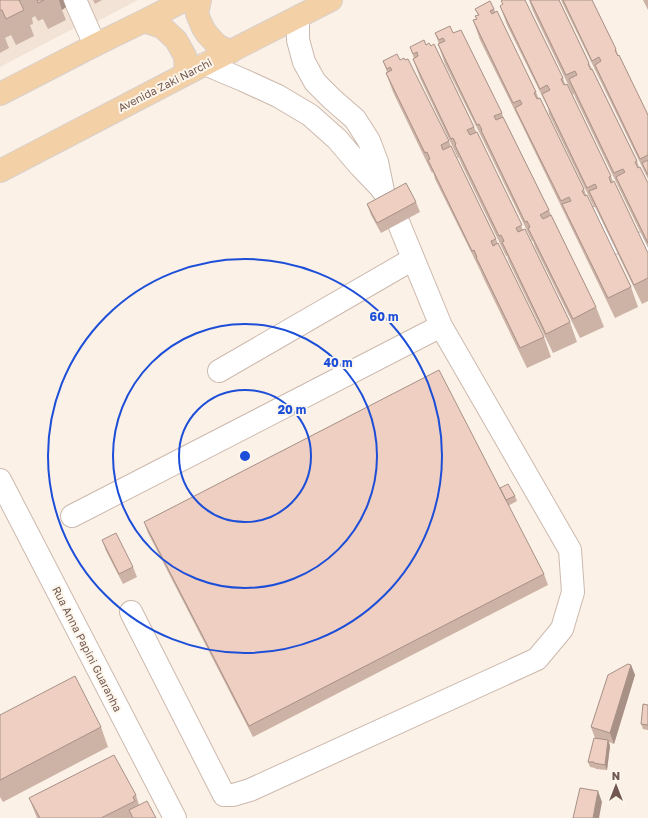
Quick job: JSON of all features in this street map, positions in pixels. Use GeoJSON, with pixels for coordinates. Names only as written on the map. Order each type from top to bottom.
{"type":"FeatureCollection","features":[{"type":"Feature","properties":{"kind":"main road"},"geometry":{"type":"LineString","coordinates":[[0,94],[184,0]]}},
{"type":"Feature","properties":{"kind":"main road"},"geometry":{"type":"LineString","coordinates":[[200,0],[197,14],[203,28],[217,45],[231,52]]}},
{"type":"Feature","properties":{"kind":"main road","name":"Avenida Zaki Narchi"},"geometry":{"type":"LineString","coordinates":[[0,171],[331,0]]}},
{"type":"Feature","properties":{"kind":"main road"},"geometry":{"type":"LineString","coordinates":[[144,21],[162,27],[176,40],[185,56],[186,74]]}},
{"type":"Feature","properties":{"kind":"street"},"geometry":{"type":"LineString","coordinates":[[74,0],[95,45]]}},
{"type":"Feature","properties":{"kind":"street"},"geometry":{"type":"LineString","coordinates":[[205,64],[278,96],[310,115],[337,139],[386,197],[377,162],[369,141],[355,119],[315,82],[304,62],[298,40],[298,17]]}},
{"type":"Feature","properties":{"kind":"street"},"geometry":{"type":"LineString","coordinates":[[585,200],[607,242],[648,244]]}},
{"type":"Feature","properties":{"kind":"street"},"geometry":{"type":"LineString","coordinates":[[131,612],[224,795],[233,795],[250,790],[537,659],[562,629],[573,592],[570,550],[441,326],[399,224]]}},
{"type":"Feature","properties":{"kind":"street"},"geometry":{"type":"LineString","coordinates":[[219,371],[413,259]]}},
{"type":"Feature","properties":{"kind":"street"},"geometry":{"type":"LineString","coordinates":[[72,516],[441,326]]}},
{"type":"Feature","properties":{"kind":"street","name":"Rua Anna Papini Guaranha"},"geometry":{"type":"LineString","coordinates":[[0,480],[175,818]]}},
{"type":"Feature","properties":{"kind":"shaded area"},"geometry":{"type":"Polygon","coordinates":[[[0,0],[67,0],[80,25],[0,67],[0,0]]]}},
{"type":"Feature","properties":{"kind":"shaded area"},"geometry":{"type":"Polygon","coordinates":[[[85,0],[138,0],[96,22],[85,0]]]}},
{"type":"Feature","properties":{"kind":"building"},"geometry":{"type":"Polygon","coordinates":[[[0,0],[19,0],[24,10],[6,19],[2,10],[0,10],[0,0]]]}},
{"type":"Feature","properties":{"kind":"building"},"geometry":{"type":"Polygon","coordinates":[[[37,0],[44,0],[38,3],[37,0]]]}},
{"type":"Feature","properties":{"kind":"building"},"geometry":{"type":"Polygon","coordinates":[[[525,0],[563,78],[561,79],[564,85],[567,84],[611,176],[609,177],[611,183],[614,181],[648,253],[648,278],[634,285],[589,191],[597,188],[595,184],[587,188],[542,94],[550,90],[547,85],[540,89],[500,6],[503,4],[501,1],[525,0]]]}},
{"type":"Feature","properties":{"kind":"building"},"geometry":{"type":"Polygon","coordinates":[[[530,0],[559,0],[589,63],[588,64],[591,70],[592,69],[637,161],[635,162],[638,168],[640,167],[648,183],[648,243],[616,177],[625,172],[623,169],[614,173],[569,79],[577,75],[575,71],[566,75],[530,0]]]}},
{"type":"Feature","properties":{"kind":"building"},"geometry":{"type":"Polygon","coordinates":[[[563,0],[592,0],[616,49],[615,50],[618,56],[619,55],[648,115],[648,155],[640,159],[595,65],[601,61],[599,57],[592,61],[563,0]]]}},
{"type":"Feature","properties":{"kind":"building"},"geometry":{"type":"Polygon","coordinates":[[[490,1],[494,9],[490,11],[492,14],[497,11],[536,92],[534,93],[537,99],[540,98],[584,189],[582,191],[585,196],[587,195],[631,287],[608,298],[562,204],[571,201],[569,197],[561,201],[515,108],[522,104],[520,100],[513,103],[473,20],[477,19],[475,16],[479,15],[475,9],[490,1]]]}},
{"type":"Feature","properties":{"kind":"building"},"geometry":{"type":"Polygon","coordinates":[[[450,26],[453,33],[461,30],[502,113],[494,116],[496,120],[503,117],[549,210],[540,215],[543,219],[551,215],[596,307],[573,319],[528,228],[530,227],[527,221],[525,222],[482,130],[479,124],[477,125],[438,44],[445,41],[443,38],[439,40],[435,33],[450,26]]]}},
{"type":"Feature","properties":{"kind":"building"},"geometry":{"type":"Polygon","coordinates":[[[424,40],[426,45],[429,43],[431,46],[434,44],[474,127],[467,130],[470,135],[477,132],[522,225],[516,228],[518,232],[525,229],[570,322],[546,334],[502,242],[504,241],[501,235],[499,236],[455,145],[456,144],[453,138],[451,139],[413,59],[418,56],[417,52],[413,54],[410,47],[424,40]]]}},
{"type":"Feature","properties":{"kind":"building"},"geometry":{"type":"Polygon","coordinates":[[[397,54],[400,60],[404,58],[405,60],[408,59],[449,141],[441,145],[443,150],[451,146],[496,239],[491,241],[493,246],[498,243],[544,337],[520,348],[474,250],[472,251],[428,160],[430,159],[427,152],[425,153],[386,73],[392,70],[390,67],[387,69],[383,61],[397,54]]]}},
{"type":"Feature","properties":{"kind":"building"},"geometry":{"type":"Polygon","coordinates":[[[648,160],[648,175],[642,163],[648,160]]]}},
{"type":"Feature","properties":{"kind":"building"},"geometry":{"type":"Polygon","coordinates":[[[406,183],[416,202],[377,223],[367,204],[406,183]]]}},
{"type":"Feature","properties":{"kind":"building"},"geometry":{"type":"Polygon","coordinates":[[[439,370],[544,574],[249,726],[144,522],[439,370]]]}},
{"type":"Feature","properties":{"kind":"building"},"geometry":{"type":"Polygon","coordinates":[[[508,484],[515,496],[506,500],[500,488],[508,484]]]}},
{"type":"Feature","properties":{"kind":"building"},"geometry":{"type":"Polygon","coordinates":[[[116,533],[133,567],[119,574],[102,540],[116,533]]]}},
{"type":"Feature","properties":{"kind":"building"},"geometry":{"type":"Polygon","coordinates":[[[628,664],[631,665],[610,733],[591,727],[608,675],[628,664]]]}},
{"type":"Feature","properties":{"kind":"building"},"geometry":{"type":"Polygon","coordinates":[[[75,676],[101,727],[0,780],[0,715],[75,676]]]}},
{"type":"Feature","properties":{"kind":"building"},"geometry":{"type":"Polygon","coordinates":[[[643,704],[648,705],[648,725],[641,724],[643,704]]]}},
{"type":"Feature","properties":{"kind":"building"},"geometry":{"type":"Polygon","coordinates":[[[594,738],[608,740],[605,765],[588,762],[594,738]]]}},
{"type":"Feature","properties":{"kind":"building"},"geometry":{"type":"Polygon","coordinates":[[[114,755],[136,795],[133,797],[135,801],[101,818],[40,818],[29,798],[114,755]]]}},
{"type":"Feature","properties":{"kind":"building"},"geometry":{"type":"Polygon","coordinates":[[[580,788],[598,791],[593,818],[573,818],[580,788]]]}},
{"type":"Feature","properties":{"kind":"building"},"geometry":{"type":"Polygon","coordinates":[[[147,801],[156,818],[133,818],[129,810],[147,801]]]}}]}
